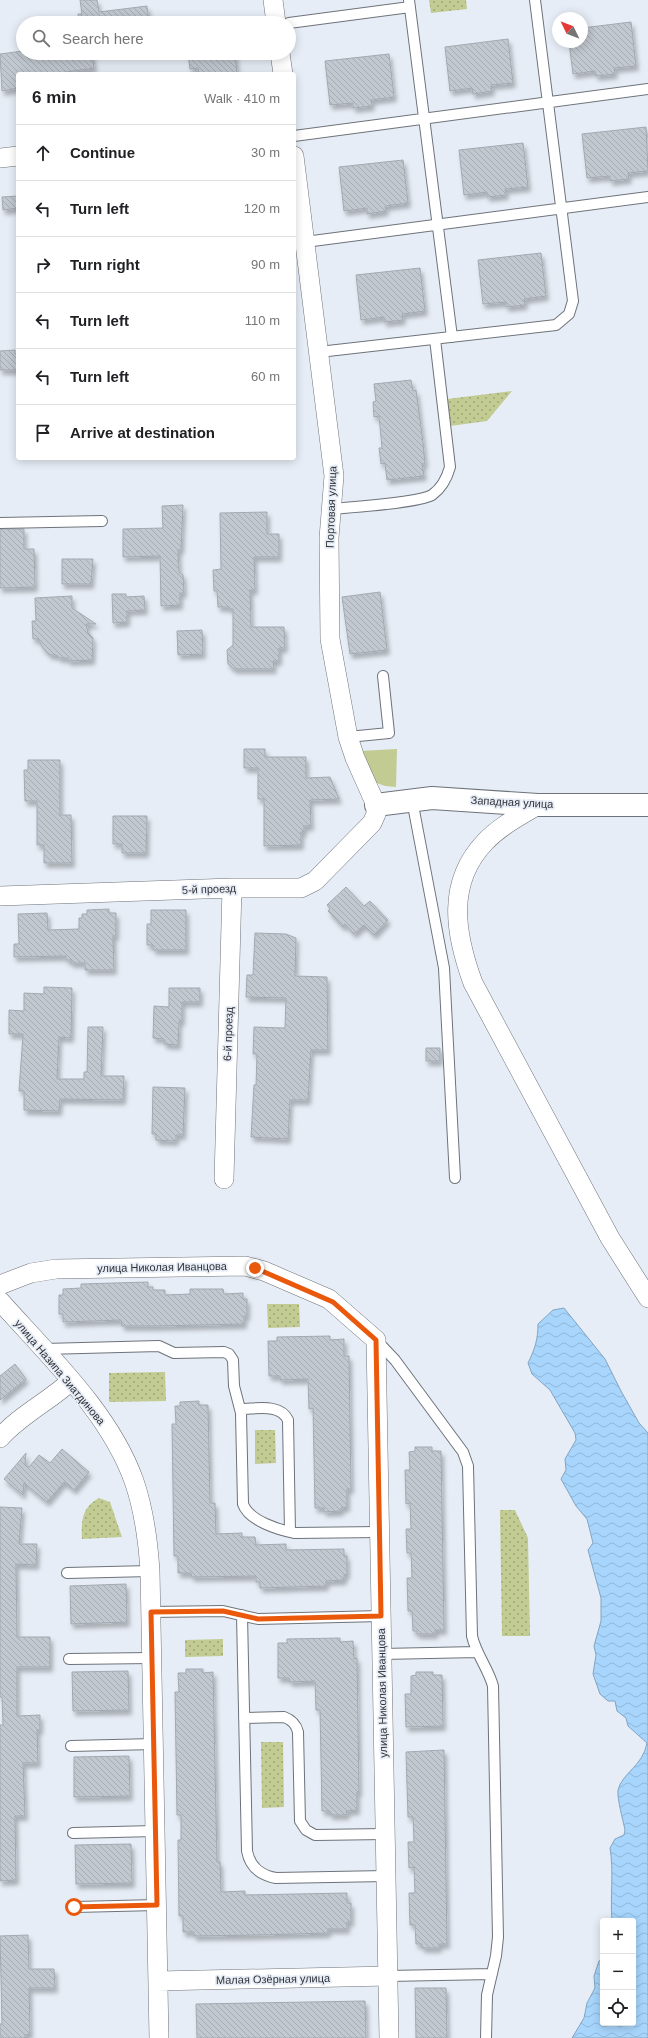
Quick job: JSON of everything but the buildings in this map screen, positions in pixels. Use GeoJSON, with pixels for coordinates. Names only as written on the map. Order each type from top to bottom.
{"type":"FeatureCollection","features":[{"type":"Feature","properties":{"kind":"street"},"geometry":{"type":"LineString","coordinates":[[273,0],[275,16]]}},
{"type":"Feature","properties":{"kind":"street"},"geometry":{"type":"LineString","coordinates":[[281,60],[283,72]]}},
{"type":"Feature","properties":{"kind":"street"},"geometry":{"type":"LineString","coordinates":[[0,158],[16,156]]}},
{"type":"Feature","properties":{"kind":"street","name":"Портовая улица"},"geometry":{"type":"LineString","coordinates":[[296,172],[334,476],[329,538],[330,639],[348,737],[355,758],[376,805]]}},
{"type":"Feature","properties":{"kind":"street","name":"Западная улица"},"geometry":{"type":"LineString","coordinates":[[376,805],[432,798],[538,805],[648,805]]}},
{"type":"Feature","properties":{"kind":"street","name":"5-й проезд"},"geometry":{"type":"LineString","coordinates":[[0,896],[232,888],[301,888],[315,881],[372,823],[376,814],[376,805]]}},
{"type":"Feature","properties":{"kind":"street"},"geometry":{"type":"LineString","coordinates":[[538,805],[505,825],[485,842],[468,864],[459,885],[457,907],[459,934],[463,955],[473,983],[610,1238],[648,1298]]}},
{"type":"Feature","properties":{"kind":"street","name":"6-й проезд"},"geometry":{"type":"LineString","coordinates":[[224,1179],[232,888]]}},
{"type":"Feature","properties":{"kind":"street","name":"улица Николая Иванцова"},"geometry":{"type":"LineString","coordinates":[[0,1285],[31,1273],[56,1269],[245,1266],[259,1269],[329,1299],[376,1340],[389,2038]]}},
{"type":"Feature","properties":{"kind":"street","name":"улица Назипа Зиатдинова"},"geometry":{"type":"LineString","coordinates":[[0,1301],[71,1381],[102,1421],[126,1460],[141,1502],[147,1532],[150,1571],[159,2038]]}},
{"type":"Feature","properties":{"kind":"street"},"geometry":{"type":"LineString","coordinates":[[0,1438],[11,1426],[54,1397],[71,1381]]}},
{"type":"Feature","properties":{"kind":"street","name":"Малая Озёрная улица"},"geometry":{"type":"LineString","coordinates":[[158,1981],[388,1976]]}},
{"type":"Feature","properties":{"kind":"lane"},"geometry":{"type":"LineString","coordinates":[[319,352],[556,325],[566,318],[574,301],[535,0]]}},
{"type":"Feature","properties":{"kind":"lane"},"geometry":{"type":"LineString","coordinates":[[296,22],[409,3],[452,337]]}},
{"type":"Feature","properties":{"kind":"lane"},"geometry":{"type":"LineString","coordinates":[[296,136],[648,89]]}},
{"type":"Feature","properties":{"kind":"lane"},"geometry":{"type":"LineString","coordinates":[[305,242],[648,197]]}},
{"type":"Feature","properties":{"kind":"lane"},"geometry":{"type":"LineString","coordinates":[[331,509],[422,499],[437,491],[444,483],[450,467],[435,339]]}},
{"type":"Feature","properties":{"kind":"lane"},"geometry":{"type":"LineString","coordinates":[[0,522],[102,521]]}},
{"type":"Feature","properties":{"kind":"lane"},"geometry":{"type":"LineString","coordinates":[[348,737],[389,733],[383,676]]}},
{"type":"Feature","properties":{"kind":"lane"},"geometry":{"type":"LineString","coordinates":[[412,800],[444,968],[455,1178]]}},
{"type":"Feature","properties":{"kind":"lane"},"geometry":{"type":"LineString","coordinates":[[376,1340],[395,1360],[463,1452],[467,1462],[472,1630],[477,1652],[488,1670],[493,1686],[498,1937],[486,2003],[486,2038]]}},
{"type":"Feature","properties":{"kind":"lane"},"geometry":{"type":"LineString","coordinates":[[42,1349],[159,1346],[174,1353],[224,1352],[229,1354],[234,1360],[235,1389],[241,1409],[244,1508],[253,1517],[290,1532],[379,1532]]}},
{"type":"Feature","properties":{"kind":"lane"},"geometry":{"type":"LineString","coordinates":[[241,1409],[274,1409],[283,1412],[288,1420],[290,1532]]}},
{"type":"Feature","properties":{"kind":"lane"},"geometry":{"type":"LineString","coordinates":[[67,1573],[150,1571]]}},
{"type":"Feature","properties":{"kind":"lane"},"geometry":{"type":"LineString","coordinates":[[151,1612],[223,1611],[258,1619],[381,1616]]}},
{"type":"Feature","properties":{"kind":"lane"},"geometry":{"type":"LineString","coordinates":[[242,1615],[247,1851],[250,1861],[255,1868],[264,1875],[276,1878],[386,1876]]}},
{"type":"Feature","properties":{"kind":"lane"},"geometry":{"type":"LineString","coordinates":[[382,1654],[477,1652]]}},
{"type":"Feature","properties":{"kind":"lane"},"geometry":{"type":"LineString","coordinates":[[69,1659],[152,1658]]}},
{"type":"Feature","properties":{"kind":"lane"},"geometry":{"type":"LineString","coordinates":[[244,1718],[284,1717],[290,1719],[296,1725],[298,1732],[300,1821],[306,1830],[315,1835],[385,1834]]}},
{"type":"Feature","properties":{"kind":"lane"},"geometry":{"type":"LineString","coordinates":[[71,1746],[154,1744]]}},
{"type":"Feature","properties":{"kind":"lane"},"geometry":{"type":"LineString","coordinates":[[73,1833],[155,1831]]}},
{"type":"Feature","properties":{"kind":"lane"},"geometry":{"type":"LineString","coordinates":[[74,1907],[157,1905]]}},
{"type":"Feature","properties":{"kind":"lane"},"geometry":{"type":"LineString","coordinates":[[388,1976],[492,1974]]}},
{"type":"Feature","properties":{"kind":"green space"},"geometry":{"type":"Polygon","coordinates":[[[429,0],[466,0],[467,9],[431,13],[429,0]]]}},
{"type":"Feature","properties":{"kind":"green space"},"geometry":{"type":"Polygon","coordinates":[[[512,391],[487,421],[450,426],[447,399],[512,391]]]}},
{"type":"Feature","properties":{"kind":"green space"},"geometry":{"type":"Polygon","coordinates":[[[397,749],[396,787],[385,786],[374,782],[359,751],[397,749]]]}},
{"type":"Feature","properties":{"kind":"green space"},"geometry":{"type":"Polygon","coordinates":[[[267,1304],[299,1304],[300,1327],[268,1328],[267,1304]]]}},
{"type":"Feature","properties":{"kind":"green space"},"geometry":{"type":"Polygon","coordinates":[[[165,1372],[166,1401],[109,1402],[109,1373],[165,1372]]]}},
{"type":"Feature","properties":{"kind":"green space"},"geometry":{"type":"Polygon","coordinates":[[[255,1430],[275,1430],[276,1463],[255,1464],[255,1430]]]}},
{"type":"Feature","properties":{"kind":"green space"},"geometry":{"type":"Polygon","coordinates":[[[99,1498],[110,1502],[122,1537],[82,1539],[82,1520],[86,1510],[99,1498]]]}},
{"type":"Feature","properties":{"kind":"green space"},"geometry":{"type":"Polygon","coordinates":[[[500,1510],[515,1510],[528,1538],[530,1636],[502,1636],[500,1510]]]}},
{"type":"Feature","properties":{"kind":"green space"},"geometry":{"type":"Polygon","coordinates":[[[223,1639],[223,1656],[185,1657],[185,1640],[223,1639]]]}},
{"type":"Feature","properties":{"kind":"green space"},"geometry":{"type":"Polygon","coordinates":[[[261,1742],[283,1742],[284,1807],[262,1808],[261,1742]]]}},
{"type":"Feature","properties":{"kind":"water"},"geometry":{"type":"Polygon","coordinates":[[[564,1308],[605,1359],[639,1423],[648,1433],[648,2038],[572,2038],[584,2018],[587,2003],[595,1988],[594,1976],[600,1960],[600,2026],[636,2026],[636,1918],[612,1918],[612,1866],[610,1848],[615,1839],[624,1835],[625,1830],[619,1804],[618,1790],[620,1784],[641,1758],[647,1743],[628,1726],[626,1718],[617,1711],[615,1701],[608,1701],[600,1694],[593,1674],[596,1655],[594,1646],[601,1621],[601,1598],[588,1550],[593,1543],[587,1519],[576,1506],[561,1479],[566,1470],[565,1459],[576,1440],[575,1433],[550,1390],[532,1374],[528,1363],[536,1344],[538,1324],[553,1310],[564,1308]]]}},
{"type":"Feature","properties":{"kind":"route"},"geometry":{"type":"LineString","coordinates":[[74,1907],[157,1905],[151,1612],[223,1611],[235,1612],[258,1619],[381,1616],[376,1340],[333,1302],[255,1268]]}}]}
